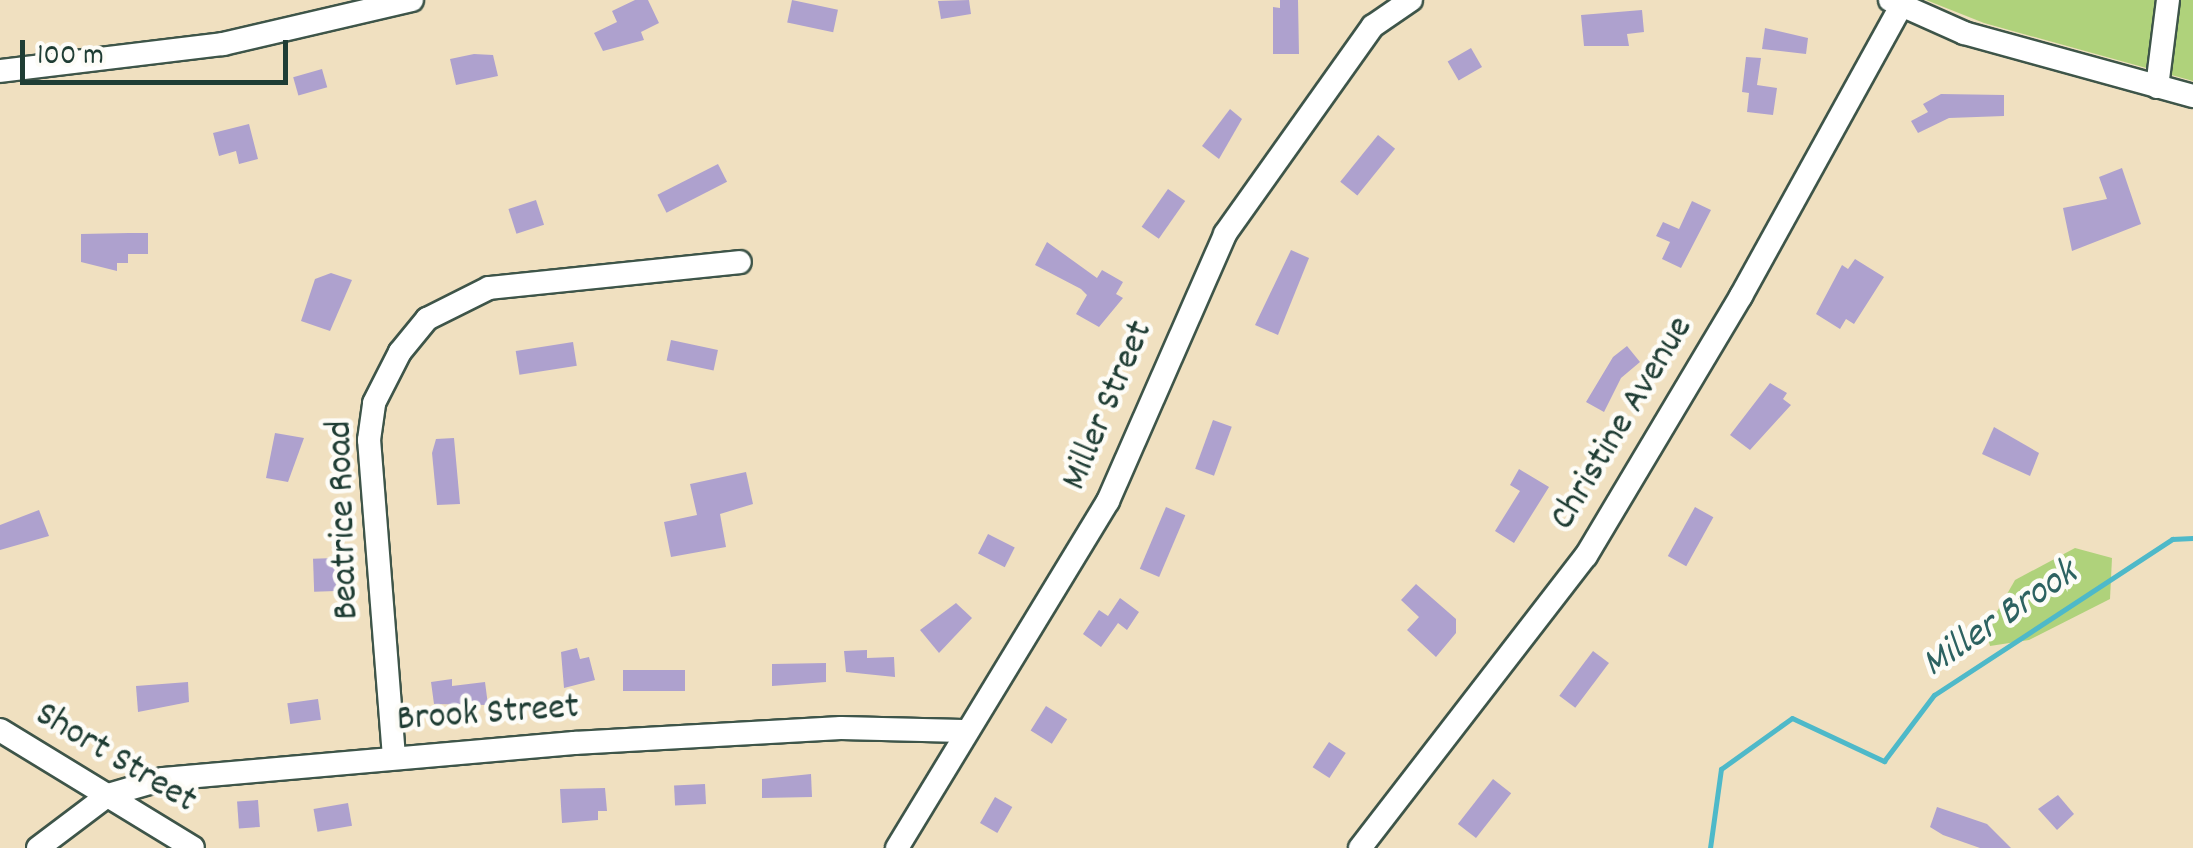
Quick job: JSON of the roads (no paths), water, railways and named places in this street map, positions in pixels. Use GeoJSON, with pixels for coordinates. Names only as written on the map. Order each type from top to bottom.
{"type":"FeatureCollection","features":[{"type":"Feature","properties":{"kind":"street"},"geometry":{"type":"LineString","coordinates":[[0,71],[223,44],[412,0]]}},
{"type":"Feature","properties":{"kind":"street"},"geometry":{"type":"LineString","coordinates":[[1378,8],[1411,0]]}},
{"type":"Feature","properties":{"kind":"street"},"geometry":{"type":"LineString","coordinates":[[2156,87],[2168,0]]}},
{"type":"Feature","properties":{"kind":"street"},"geometry":{"type":"LineString","coordinates":[[1895,3],[1964,33],[2193,96]]}},
{"type":"Feature","properties":{"kind":"street","name":"Christine Avenue"},"geometry":{"type":"LineString","coordinates":[[1360,848],[1586,556],[1759,264],[1895,3]]}},
{"type":"Feature","properties":{"kind":"street","name":"Miller Street"},"geometry":{"type":"LineString","coordinates":[[897,848],[963,731],[1108,501],[1225,234],[1378,8]]}},
{"type":"Feature","properties":{"kind":"street","name":"Beatrice Road"},"geometry":{"type":"LineString","coordinates":[[394,757],[369,440],[374,404],[400,352],[435,314],[489,288],[740,262]]}},
{"type":"Feature","properties":{"kind":"street","name":"Brook Street"},"geometry":{"type":"LineString","coordinates":[[38,848],[108,795],[163,778],[394,757],[841,728],[963,731]]}},
{"type":"Feature","properties":{"kind":"street","name":"Short Street"},"geometry":{"type":"LineString","coordinates":[[0,730],[193,848]]}},
{"type":"Feature","properties":{"kind":"waterway","name":"Miller Brook"},"geometry":{"type":"LineString","coordinates":[[1710,848],[1721,769],[1792,718],[1884,761],[1934,695],[2172,539],[2193,538]]}}]}
